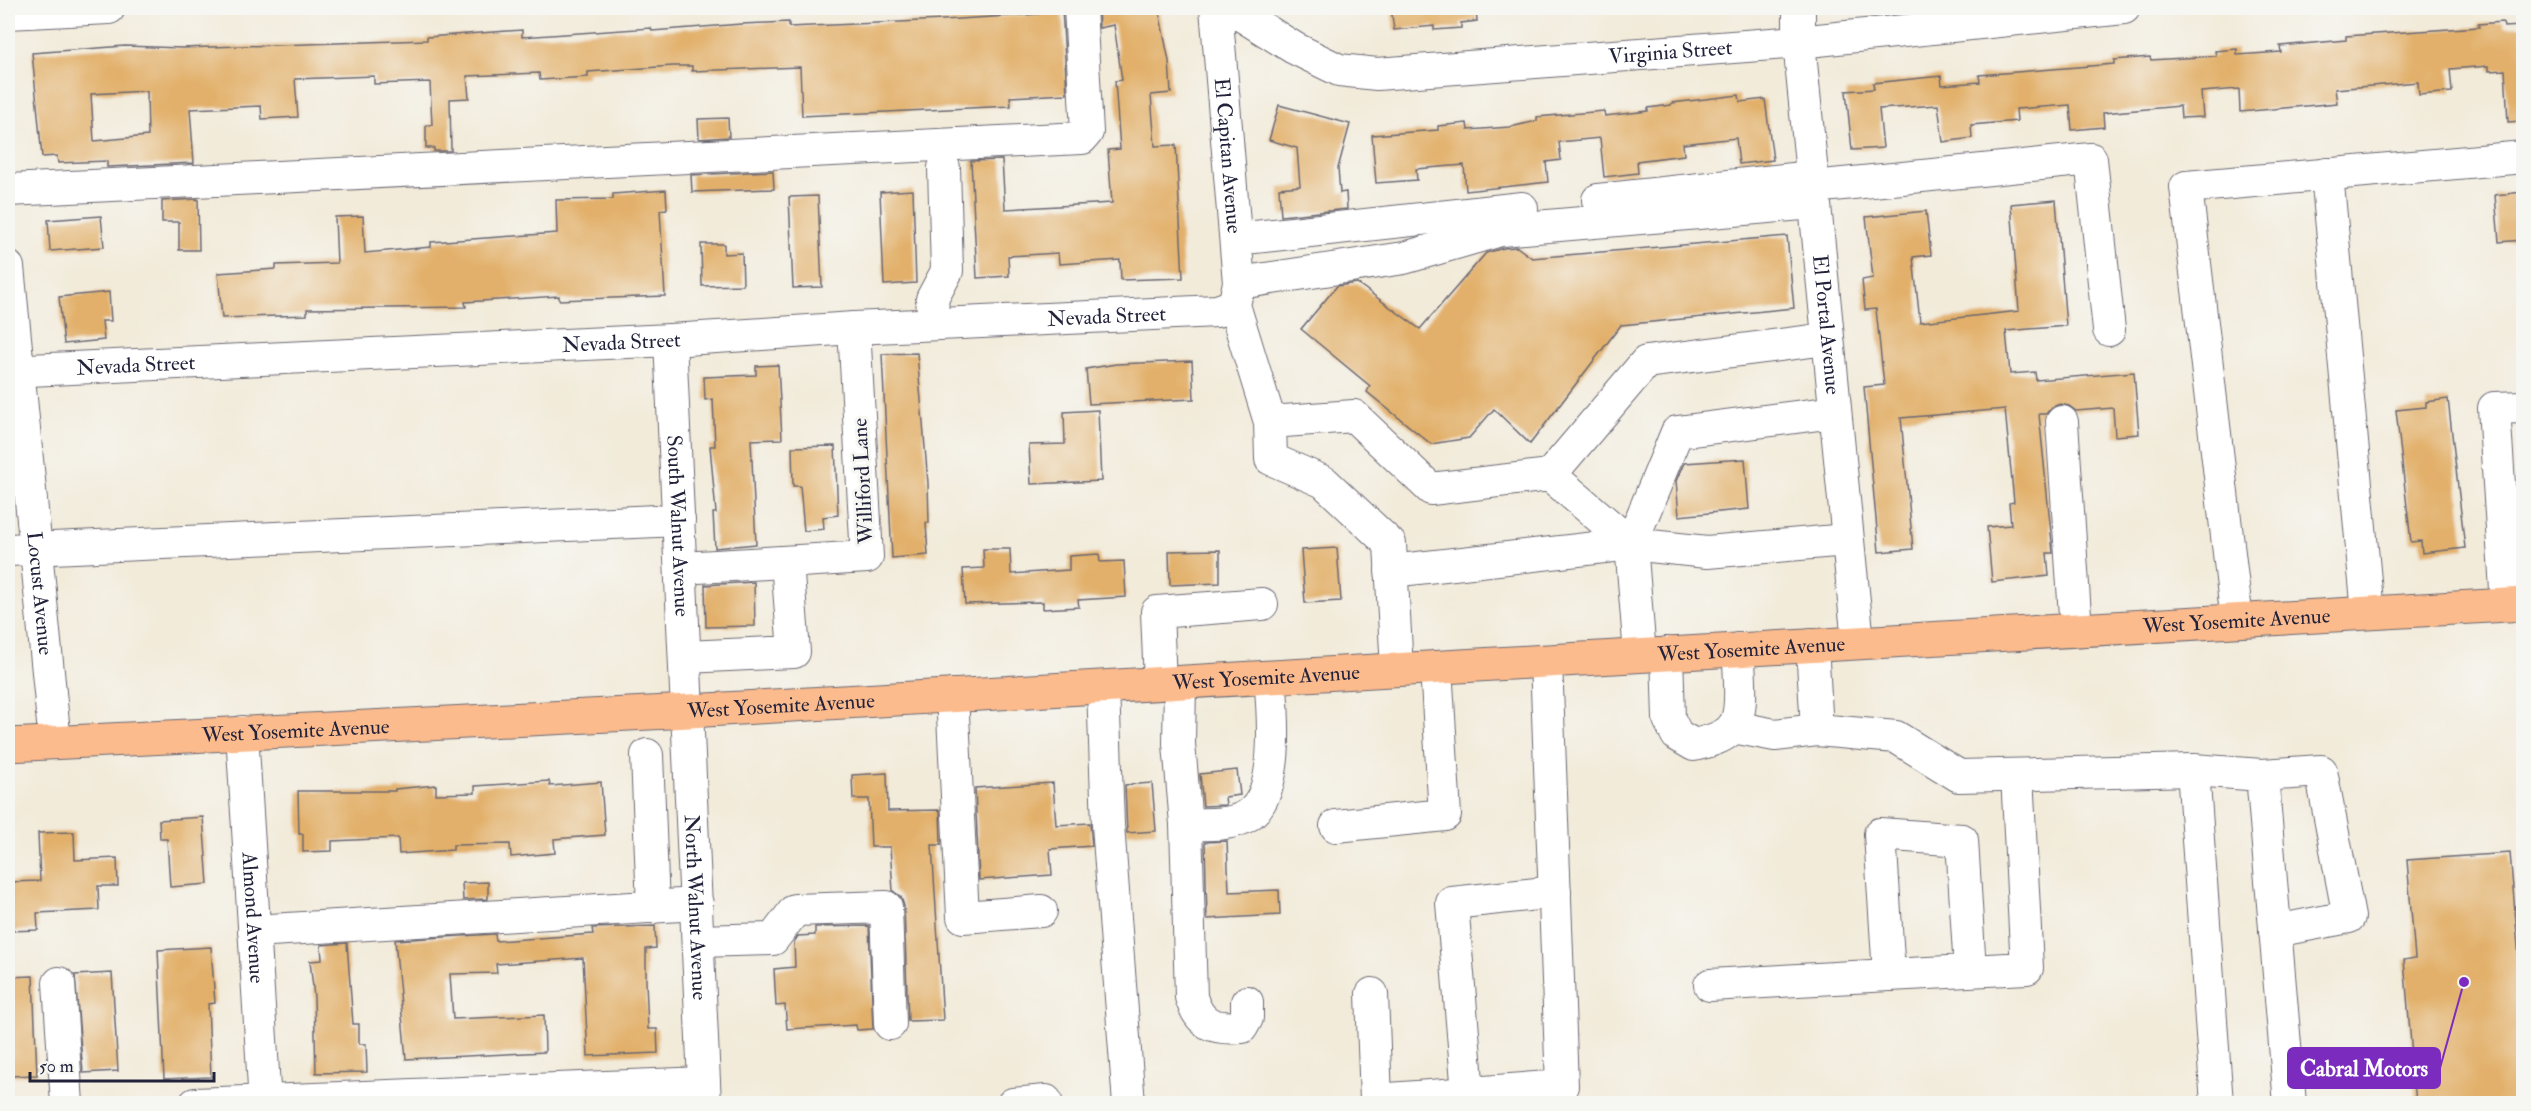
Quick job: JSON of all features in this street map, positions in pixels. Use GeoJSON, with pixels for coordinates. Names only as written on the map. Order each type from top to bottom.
{"type":"FeatureCollection","features":[{"type":"Feature","properties":{"kind":"main road","name":"West Yosemite Avenue"},"geometry":{"type":"LineString","coordinates":[[8,745],[689,711],[2515,605]]}},
{"type":"Feature","properties":{"kind":"street"},"geometry":{"type":"LineString","coordinates":[[8,13],[109,8]]}},
{"type":"Feature","properties":{"kind":"street"},"geometry":{"type":"LineString","coordinates":[[8,190],[1082,138],[1087,132],[1080,8]]}},
{"type":"Feature","properties":{"kind":"street","name":"El Capitan Avenue"},"geometry":{"type":"LineString","coordinates":[[1216,8],[1236,239],[1237,294],[1270,422],[1271,459],[1324,482],[1390,544],[1391,571]]}},
{"type":"Feature","properties":{"kind":"street","name":"Virginia Street"},"geometry":{"type":"LineString","coordinates":[[1230,8],[1294,48],[1339,70],[1377,74],[1799,42],[2124,8]]}},
{"type":"Feature","properties":{"kind":"street","name":"El Portal Avenue"},"geometry":{"type":"LineString","coordinates":[[1799,8],[1799,42],[1858,642]]}},
{"type":"Feature","properties":{"kind":"street"},"geometry":{"type":"LineString","coordinates":[[2236,621],[2186,187],[2523,157]]}},
{"type":"Feature","properties":{"kind":"street"},"geometry":{"type":"LineString","coordinates":[[1236,239],[1813,189],[2091,159],[2109,330]]}},
{"type":"Feature","properties":{"kind":"street"},"geometry":{"type":"LineString","coordinates":[[934,324],[932,299],[947,271],[944,168]]}},
{"type":"Feature","properties":{"kind":"street"},"geometry":{"type":"LineString","coordinates":[[2327,174],[2368,613]]}},
{"type":"Feature","properties":{"kind":"street","name":"Nevada Street"},"geometry":{"type":"LineString","coordinates":[[13,370],[670,340],[854,328],[1217,311],[1237,294],[1404,258],[1501,230],[1813,189]]}},
{"type":"Feature","properties":{"kind":"street","name":"Locust Avenue"},"geometry":{"type":"LineString","coordinates":[[8,267],[21,549],[55,743]]}},
{"type":"Feature","properties":{"kind":"street","name":"Williford Lane"},"geometry":{"type":"LineString","coordinates":[[681,568],[867,557],[854,328]]}},
{"type":"Feature","properties":{"kind":"street"},"geometry":{"type":"LineString","coordinates":[[1270,422],[1354,416],[1431,489],[1550,475],[1646,362],[1827,339]]}},
{"type":"Feature","properties":{"kind":"street","name":"South Walnut Avenue"},"geometry":{"type":"LineString","coordinates":[[670,340],[689,711]]}},
{"type":"Feature","properties":{"kind":"street"},"geometry":{"type":"LineString","coordinates":[[2515,605],[2494,408],[2523,407]]}},
{"type":"Feature","properties":{"kind":"street"},"geometry":{"type":"LineString","coordinates":[[1738,649],[1739,710],[1733,728],[1715,739],[1694,745],[1677,735],[1669,719],[1653,654],[1631,544],[1677,432],[1834,412]]}},
{"type":"Feature","properties":{"kind":"street"},"geometry":{"type":"LineString","coordinates":[[2062,422],[2076,630]]}},
{"type":"Feature","properties":{"kind":"street"},"geometry":{"type":"LineString","coordinates":[[1550,475],[1631,544]]}},
{"type":"Feature","properties":{"kind":"street"},"geometry":{"type":"LineString","coordinates":[[21,549],[679,520]]}},
{"type":"Feature","properties":{"kind":"street"},"geometry":{"type":"LineString","coordinates":[[1397,669],[1391,571],[1631,544],[1707,552],[1847,540]]}},
{"type":"Feature","properties":{"kind":"street"},"geometry":{"type":"LineString","coordinates":[[686,657],[794,652],[788,562]]}},
{"type":"Feature","properties":{"kind":"street"},"geometry":{"type":"LineString","coordinates":[[1247,1002],[1247,1018],[1242,1027],[1211,1026],[1194,1007],[1191,997],[1186,824],[1179,744],[1157,612],[1262,604]]}},
{"type":"Feature","properties":{"kind":"street"},"geometry":{"type":"LineString","coordinates":[[1812,645],[1817,730]]}},
{"type":"Feature","properties":{"kind":"street"},"geometry":{"type":"LineString","coordinates":[[1372,994],[1376,1100],[1562,1086],[1546,661]]}},
{"type":"Feature","properties":{"kind":"street"},"geometry":{"type":"LineString","coordinates":[[1336,826],[1445,815],[1436,667]]}},
{"type":"Feature","properties":{"kind":"street"},"geometry":{"type":"LineString","coordinates":[[1186,824],[1236,821],[1248,816],[1259,802],[1272,768],[1274,719],[1270,677]]}},
{"type":"Feature","properties":{"kind":"street"},"geometry":{"type":"LineString","coordinates":[[1103,687],[1108,825],[1129,1104]]}},
{"type":"Feature","properties":{"kind":"street"},"geometry":{"type":"LineString","coordinates":[[952,695],[963,917],[1041,911]]}},
{"type":"Feature","properties":{"kind":"street","name":"North Walnut Avenue"},"geometry":{"type":"LineString","coordinates":[[689,711],[705,1094]]}},
{"type":"Feature","properties":{"kind":"street"},"geometry":{"type":"LineString","coordinates":[[1733,728],[1775,735],[1817,730],[1896,737],[1959,776],[2193,770],[2262,775],[2321,771],[2349,917],[2275,930]]}},
{"type":"Feature","properties":{"kind":"street","name":"Almond Avenue"},"geometry":{"type":"LineString","coordinates":[[242,732],[265,1102]]}},
{"type":"Feature","properties":{"kind":"street"},"geometry":{"type":"LineString","coordinates":[[647,755],[653,907]]}},
{"type":"Feature","properties":{"kind":"street"},"geometry":{"type":"LineString","coordinates":[[2193,770],[2217,1104]]}},
{"type":"Feature","properties":{"kind":"street"},"geometry":{"type":"LineString","coordinates":[[1710,985],[2028,968],[2017,775]]}},
{"type":"Feature","properties":{"kind":"street"},"geometry":{"type":"LineString","coordinates":[[2262,775],[2290,1104]]}},
{"type":"Feature","properties":{"kind":"street"},"geometry":{"type":"LineString","coordinates":[[1889,975],[1880,834],[1962,840],[1970,971]]}},
{"type":"Feature","properties":{"kind":"street"},"geometry":{"type":"LineString","coordinates":[[1467,1093],[1452,903],[1555,892]]}},
{"type":"Feature","properties":{"kind":"street"},"geometry":{"type":"LineString","coordinates":[[254,931],[697,904]]}},
{"type":"Feature","properties":{"kind":"street"},"geometry":{"type":"LineString","coordinates":[[698,940],[773,939],[795,910],[886,907],[890,1024]]}},
{"type":"Feature","properties":{"kind":"street"},"geometry":{"type":"LineString","coordinates":[[59,983],[67,1104]]}},
{"type":"Feature","properties":{"kind":"street"},"geometry":{"type":"LineString","coordinates":[[195,1104],[705,1094]]}},
{"type":"Feature","properties":{"kind":"street"},"geometry":{"type":"LineString","coordinates":[[1012,1104],[1046,1101]]}},
{"type":"Feature","properties":{"kind":"building"},"geometry":{"type":"Polygon","coordinates":[[[1039,8],[1062,8],[1067,94],[1010,97],[1011,106],[802,116],[800,67],[692,71],[692,66],[673,66],[588,72],[588,77],[540,80],[539,73],[467,76],[469,98],[450,99],[451,151],[434,151],[434,148],[426,148],[426,125],[432,125],[430,82],[374,84],[374,76],[295,79],[298,117],[262,119],[261,106],[190,109],[194,163],[107,167],[107,161],[58,163],[57,156],[42,157],[32,53],[125,46],[182,48],[427,40],[427,37],[522,30],[522,37],[651,28],[652,31],[789,22],[789,27],[1039,14],[1039,8]],[[147,91],[91,94],[94,141],[148,136],[147,91]]]}},
{"type":"Feature","properties":{"kind":"building"},"geometry":{"type":"Polygon","coordinates":[[[1098,8],[1156,8],[1156,12],[1159,11],[1169,61],[1171,93],[1151,95],[1155,146],[1176,145],[1183,278],[1121,280],[1120,260],[1059,264],[1058,253],[1008,256],[1009,276],[977,278],[971,161],[1002,160],[1005,209],[1112,203],[1108,150],[1120,149],[1115,81],[1122,80],[1114,25],[1099,28],[1098,8]]]}},
{"type":"Feature","properties":{"kind":"building"},"geometry":{"type":"Polygon","coordinates":[[[1391,8],[1476,8],[1477,21],[1461,23],[1461,28],[1434,30],[1434,26],[1394,30],[1391,8]]]}},
{"type":"Feature","properties":{"kind":"building"},"geometry":{"type":"Polygon","coordinates":[[[2503,22],[2504,27],[2523,26],[2523,121],[2508,122],[2505,70],[2489,71],[2489,66],[2450,69],[2452,92],[2419,95],[2418,82],[2335,89],[2337,103],[2240,112],[2239,89],[2201,92],[2203,117],[2181,118],[2180,106],[2103,113],[2104,127],[2072,130],[2070,105],[2016,109],[2017,121],[1971,125],[1972,138],[1943,142],[1938,105],[1879,109],[1883,148],[1852,150],[1846,91],[1874,89],[1873,83],[1941,76],[1942,85],[1980,82],[1979,75],[2114,64],[2114,60],[2150,57],[2151,60],[2216,56],[2215,51],[2237,49],[2237,55],[2281,52],[2280,46],[2346,40],[2346,36],[2479,27],[2478,24],[2503,22]]]}},
{"type":"Feature","properties":{"kind":"building"},"geometry":{"type":"Polygon","coordinates":[[[1739,95],[1740,102],[1765,99],[1773,160],[1739,164],[1736,138],[1683,144],[1684,155],[1637,161],[1638,173],[1604,177],[1600,138],[1559,142],[1561,160],[1546,162],[1548,182],[1466,191],[1464,165],[1416,169],[1417,180],[1376,183],[1372,135],[1438,130],[1438,126],[1467,123],[1468,130],[1510,127],[1537,121],[1537,117],[1604,111],[1605,116],[1648,111],[1648,108],[1672,103],[1739,95]]]}},
{"type":"Feature","properties":{"kind":"building"},"geometry":{"type":"Polygon","coordinates":[[[1279,105],[1350,124],[1338,168],[1340,193],[1346,192],[1347,209],[1281,216],[1279,188],[1300,186],[1297,148],[1269,140],[1279,105]]]}},
{"type":"Feature","properties":{"kind":"building"},"geometry":{"type":"Polygon","coordinates":[[[728,118],[729,137],[699,139],[698,119],[728,118]]]}},
{"type":"Feature","properties":{"kind":"building"},"geometry":{"type":"Polygon","coordinates":[[[773,171],[774,189],[692,192],[691,175],[773,171]]]}},
{"type":"Feature","properties":{"kind":"building"},"geometry":{"type":"Polygon","coordinates":[[[666,190],[667,209],[660,210],[665,296],[559,300],[559,296],[465,302],[466,307],[307,309],[307,315],[222,318],[218,273],[276,269],[276,265],[337,263],[335,217],[363,216],[365,253],[431,247],[431,242],[557,233],[556,200],[613,199],[613,194],[666,190]]]}},
{"type":"Feature","properties":{"kind":"building"},"geometry":{"type":"Polygon","coordinates":[[[913,190],[916,283],[884,285],[880,192],[913,190]]]}},
{"type":"Feature","properties":{"kind":"building"},"geometry":{"type":"Polygon","coordinates":[[[2523,192],[2523,240],[2499,242],[2495,195],[2523,192]]]}},
{"type":"Feature","properties":{"kind":"building"},"geometry":{"type":"Polygon","coordinates":[[[818,196],[822,287],[793,288],[789,197],[818,196]]]}},
{"type":"Feature","properties":{"kind":"building"},"geometry":{"type":"Polygon","coordinates":[[[198,199],[199,250],[179,250],[179,222],[162,222],[162,201],[198,199]]]}},
{"type":"Feature","properties":{"kind":"building"},"geometry":{"type":"Polygon","coordinates":[[[2056,200],[2066,326],[2006,331],[2010,374],[2035,372],[2036,380],[2134,372],[2139,434],[2115,436],[2113,408],[2076,411],[2060,404],[2052,407],[2046,414],[2039,414],[2053,553],[2047,553],[2049,576],[1992,582],[1987,527],[2011,525],[2009,503],[2014,502],[2005,409],[1901,418],[1913,549],[1879,552],[1864,387],[1884,385],[1876,309],[1865,310],[1862,280],[1873,278],[1866,217],[1926,211],[1931,255],[1913,257],[1920,322],[2019,311],[2011,204],[2056,200]]]}},
{"type":"Feature","properties":{"kind":"building"},"geometry":{"type":"Polygon","coordinates":[[[101,216],[104,247],[50,251],[48,220],[101,216]]]}},
{"type":"Feature","properties":{"kind":"building"},"geometry":{"type":"Polygon","coordinates":[[[1787,236],[1794,308],[1621,325],[1530,444],[1494,409],[1469,438],[1431,444],[1367,392],[1370,386],[1301,329],[1337,286],[1357,283],[1420,329],[1486,253],[1504,248],[1517,247],[1532,258],[1787,236]]]}},
{"type":"Feature","properties":{"kind":"building"},"geometry":{"type":"Polygon","coordinates":[[[701,244],[724,244],[724,254],[742,253],[743,285],[702,286],[701,244]]]}},
{"type":"Feature","properties":{"kind":"building"},"geometry":{"type":"Polygon","coordinates":[[[109,292],[111,321],[102,321],[104,340],[64,344],[59,297],[109,292]]]}},
{"type":"Feature","properties":{"kind":"building"},"geometry":{"type":"Polygon","coordinates":[[[917,353],[928,483],[929,523],[926,523],[928,555],[892,558],[882,354],[917,353]]]}},
{"type":"Feature","properties":{"kind":"building"},"geometry":{"type":"Polygon","coordinates":[[[1192,361],[1194,399],[1089,404],[1086,369],[1116,364],[1192,361]]]}},
{"type":"Feature","properties":{"kind":"building"},"geometry":{"type":"Polygon","coordinates":[[[778,365],[782,439],[751,440],[756,544],[715,548],[713,513],[716,513],[710,446],[715,446],[713,399],[705,400],[704,377],[756,375],[756,366],[778,365]]]}},
{"type":"Feature","properties":{"kind":"building"},"geometry":{"type":"Polygon","coordinates":[[[2448,399],[2465,548],[2422,553],[2421,541],[2411,542],[2396,410],[2426,407],[2426,402],[2448,399]]]}},
{"type":"Feature","properties":{"kind":"building"},"geometry":{"type":"Polygon","coordinates":[[[1098,410],[1101,481],[1031,484],[1029,445],[1065,444],[1064,412],[1098,410]]]}},
{"type":"Feature","properties":{"kind":"building"},"geometry":{"type":"Polygon","coordinates":[[[835,446],[838,515],[823,517],[824,529],[804,531],[800,486],[793,486],[792,447],[835,446]]]}},
{"type":"Feature","properties":{"kind":"building"},"geometry":{"type":"Polygon","coordinates":[[[1745,459],[1749,509],[1679,516],[1676,481],[1684,463],[1745,459]]]}},
{"type":"Feature","properties":{"kind":"building"},"geometry":{"type":"Polygon","coordinates":[[[1337,548],[1341,601],[1305,603],[1301,550],[1337,548]]]}},
{"type":"Feature","properties":{"kind":"building"},"geometry":{"type":"Polygon","coordinates":[[[983,549],[1010,549],[1011,574],[1069,570],[1069,556],[1099,554],[1100,562],[1124,561],[1126,597],[1078,600],[1079,607],[1043,609],[1043,602],[965,604],[963,569],[984,568],[983,549]]]}},
{"type":"Feature","properties":{"kind":"building"},"geometry":{"type":"Polygon","coordinates":[[[1220,550],[1220,583],[1170,585],[1169,551],[1220,550]]]}},
{"type":"Feature","properties":{"kind":"building"},"geometry":{"type":"Polygon","coordinates":[[[754,582],[755,626],[706,627],[705,585],[754,582]]]}},
{"type":"Feature","properties":{"kind":"building"},"geometry":{"type":"Polygon","coordinates":[[[1237,770],[1240,795],[1225,797],[1226,805],[1203,806],[1200,774],[1237,770]]]}},
{"type":"Feature","properties":{"kind":"building"},"geometry":{"type":"Polygon","coordinates":[[[887,773],[888,811],[940,810],[941,845],[932,845],[943,1020],[908,1021],[904,906],[901,897],[893,891],[890,847],[871,847],[869,799],[853,799],[852,775],[887,773]]]}},
{"type":"Feature","properties":{"kind":"building"},"geometry":{"type":"Polygon","coordinates":[[[549,781],[550,786],[601,782],[605,835],[554,839],[555,853],[511,857],[510,844],[453,845],[453,850],[399,854],[398,838],[332,841],[332,851],[303,852],[303,834],[299,834],[298,791],[395,791],[395,789],[436,785],[436,794],[475,793],[475,786],[549,781]]]}},
{"type":"Feature","properties":{"kind":"building"},"geometry":{"type":"Polygon","coordinates":[[[1053,783],[1056,825],[1090,823],[1092,846],[1050,849],[1052,875],[979,880],[975,788],[1053,783]]]}},
{"type":"Feature","properties":{"kind":"building"},"geometry":{"type":"Polygon","coordinates":[[[1152,783],[1156,831],[1127,833],[1125,785],[1152,783]]]}},
{"type":"Feature","properties":{"kind":"building"},"geometry":{"type":"Polygon","coordinates":[[[203,817],[208,884],[170,887],[167,839],[160,839],[159,820],[203,817]]]}},
{"type":"Feature","properties":{"kind":"building"},"geometry":{"type":"Polygon","coordinates":[[[74,832],[75,860],[117,858],[118,886],[98,886],[99,910],[37,913],[38,930],[8,931],[8,882],[40,881],[38,833],[74,832]]]}},
{"type":"Feature","properties":{"kind":"building"},"geometry":{"type":"Polygon","coordinates":[[[1227,841],[1229,892],[1279,890],[1280,915],[1207,919],[1205,842],[1227,841]]]}},
{"type":"Feature","properties":{"kind":"building"},"geometry":{"type":"Polygon","coordinates":[[[2510,853],[2523,1005],[2523,1104],[2416,1104],[2404,960],[2415,958],[2407,860],[2510,853]]]}},
{"type":"Feature","properties":{"kind":"building"},"geometry":{"type":"Polygon","coordinates":[[[488,882],[488,899],[463,900],[462,883],[488,882]]]}},
{"type":"Feature","properties":{"kind":"building"},"geometry":{"type":"Polygon","coordinates":[[[655,926],[656,948],[646,949],[646,981],[648,1029],[657,1029],[658,1053],[588,1056],[583,958],[496,964],[497,973],[450,974],[453,1019],[544,1015],[545,1052],[406,1059],[395,940],[495,934],[496,941],[593,934],[592,928],[655,926]]]}},
{"type":"Feature","properties":{"kind":"building"},"geometry":{"type":"Polygon","coordinates":[[[869,926],[873,1029],[857,1030],[856,1025],[787,1029],[785,1005],[776,1006],[774,969],[795,967],[794,942],[798,936],[815,935],[815,927],[869,926]]]}},
{"type":"Feature","properties":{"kind":"building"},"geometry":{"type":"Polygon","coordinates":[[[347,943],[353,1024],[359,1024],[359,1044],[366,1044],[367,1072],[316,1073],[314,997],[310,961],[322,960],[321,945],[347,943]]]}},
{"type":"Feature","properties":{"kind":"building"},"geometry":{"type":"Polygon","coordinates":[[[211,947],[215,1003],[208,1004],[211,1077],[164,1079],[158,950],[211,947]]]}},
{"type":"Feature","properties":{"kind":"building"},"geometry":{"type":"Polygon","coordinates":[[[112,973],[118,1071],[83,1073],[75,975],[112,973]]]}},
{"type":"Feature","properties":{"kind":"building"},"geometry":{"type":"Polygon","coordinates":[[[33,976],[37,1075],[8,1076],[8,977],[33,976]]]}},
{"type":"Feature","properties":{"kind":"place","name":"Cabral Motors"},"geometry":{"type":"Point","coordinates":[2464,982]}}]}
